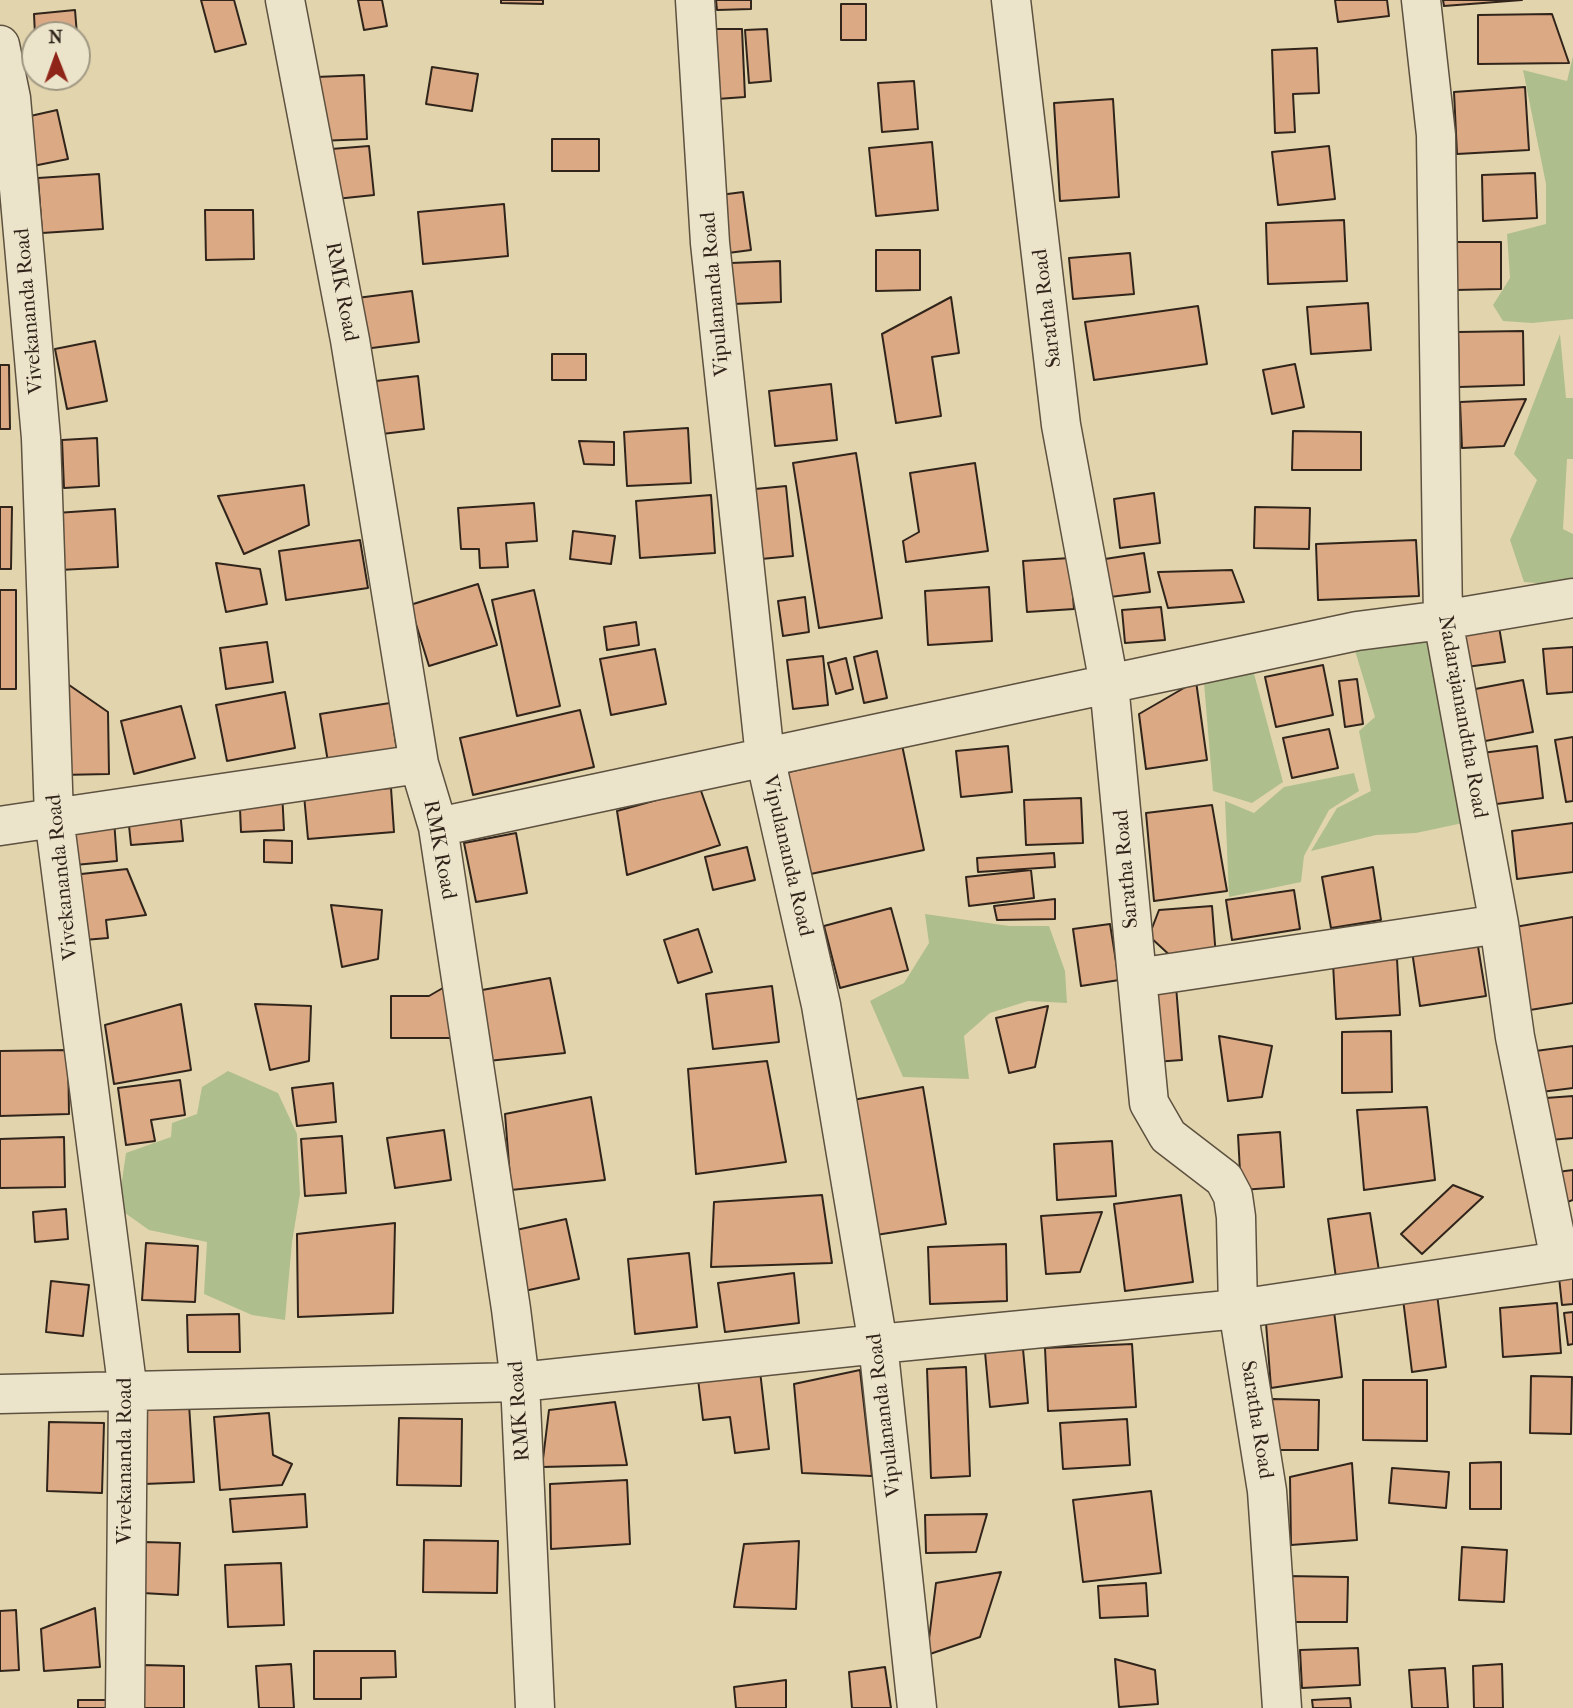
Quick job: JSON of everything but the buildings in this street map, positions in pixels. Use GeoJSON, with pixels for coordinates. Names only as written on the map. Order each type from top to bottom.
{"type":"FeatureCollection","features":[{"type":"Feature","properties":{"kind":"street","name":"RMK Road"},"geometry":{"type":"LineString","coordinates":[[285,0],[350,340],[419,764],[438,827],[511,1310],[520,1382],[535,1708]]}},
{"type":"Feature","properties":{"kind":"street","name":"Vipulananda Road"},"geometry":{"type":"LineString","coordinates":[[695,0],[710,243],[765,757],[821,1005],[878,1344],[917,1708]]}},
{"type":"Feature","properties":{"kind":"street","name":"Saratha Road"},"geometry":{"type":"LineString","coordinates":[[1011,0],[1061,425],[1109,684],[1149,1103],[1168,1136],[1224,1179],[1233,1196],[1238,1309],[1267,1490],[1282,1708]]}},
{"type":"Feature","properties":{"kind":"street","name":"Nadarajanandtha Road"},"geometry":{"type":"LineString","coordinates":[[1422,0],[1436,135],[1443,620],[1499,923],[1515,1037],[1567,1259]]}},
{"type":"Feature","properties":{"kind":"street","name":"Vivekananda Road"},"geometry":{"type":"LineString","coordinates":[[0,45],[11,98],[41,438],[54,817],[128,1392],[125,1708]]}},
{"type":"Feature","properties":{"kind":"street"},"geometry":{"type":"LineString","coordinates":[[438,827],[1357,631],[1443,620],[1573,598]]}},
{"type":"Feature","properties":{"kind":"street"},"geometry":{"type":"LineString","coordinates":[[0,826],[419,764]]}},
{"type":"Feature","properties":{"kind":"street"},"geometry":{"type":"LineString","coordinates":[[1137,978],[1499,923]]}},
{"type":"Feature","properties":{"kind":"street"},"geometry":{"type":"LineString","coordinates":[[0,1394],[520,1382],[1238,1309],[1567,1259]]}},
{"type":"Feature","properties":{"kind":"green space"},"geometry":{"type":"Polygon","coordinates":[[[1573,56],[1573,319],[1532,323],[1503,321],[1493,305],[1510,278],[1507,234],[1546,224],[1546,184],[1523,70],[1567,81],[1573,56]]]}},
{"type":"Feature","properties":{"kind":"green space"},"geometry":{"type":"Polygon","coordinates":[[[1560,334],[1566,398],[1573,398],[1573,459],[1567,459],[1563,529],[1573,534],[1573,586],[1524,582],[1510,540],[1537,480],[1514,454],[1560,334]]]}},
{"type":"Feature","properties":{"kind":"green space"},"geometry":{"type":"Polygon","coordinates":[[[1428,641],[1463,823],[1416,833],[1376,835],[1311,851],[1337,808],[1371,791],[1359,731],[1375,717],[1353,644],[1428,641]]]}},
{"type":"Feature","properties":{"kind":"green space"},"geometry":{"type":"Polygon","coordinates":[[[1253,670],[1283,782],[1252,803],[1213,791],[1204,683],[1253,670]]]}},
{"type":"Feature","properties":{"kind":"green space"},"geometry":{"type":"Polygon","coordinates":[[[1354,773],[1359,791],[1329,810],[1304,856],[1301,882],[1229,897],[1225,801],[1254,813],[1284,787],[1354,773]]]}},
{"type":"Feature","properties":{"kind":"green space"},"geometry":{"type":"Polygon","coordinates":[[[925,914],[1009,926],[1049,926],[1065,971],[1067,1003],[1028,1001],[990,1013],[964,1036],[969,1079],[903,1077],[870,1001],[904,983],[929,943],[925,914]]]}},
{"type":"Feature","properties":{"kind":"green space"},"geometry":{"type":"Polygon","coordinates":[[[228,1071],[278,1093],[297,1134],[300,1194],[292,1242],[285,1320],[252,1315],[204,1294],[207,1242],[149,1230],[118,1208],[126,1153],[171,1137],[172,1123],[197,1114],[202,1087],[228,1071]]]}}]}
